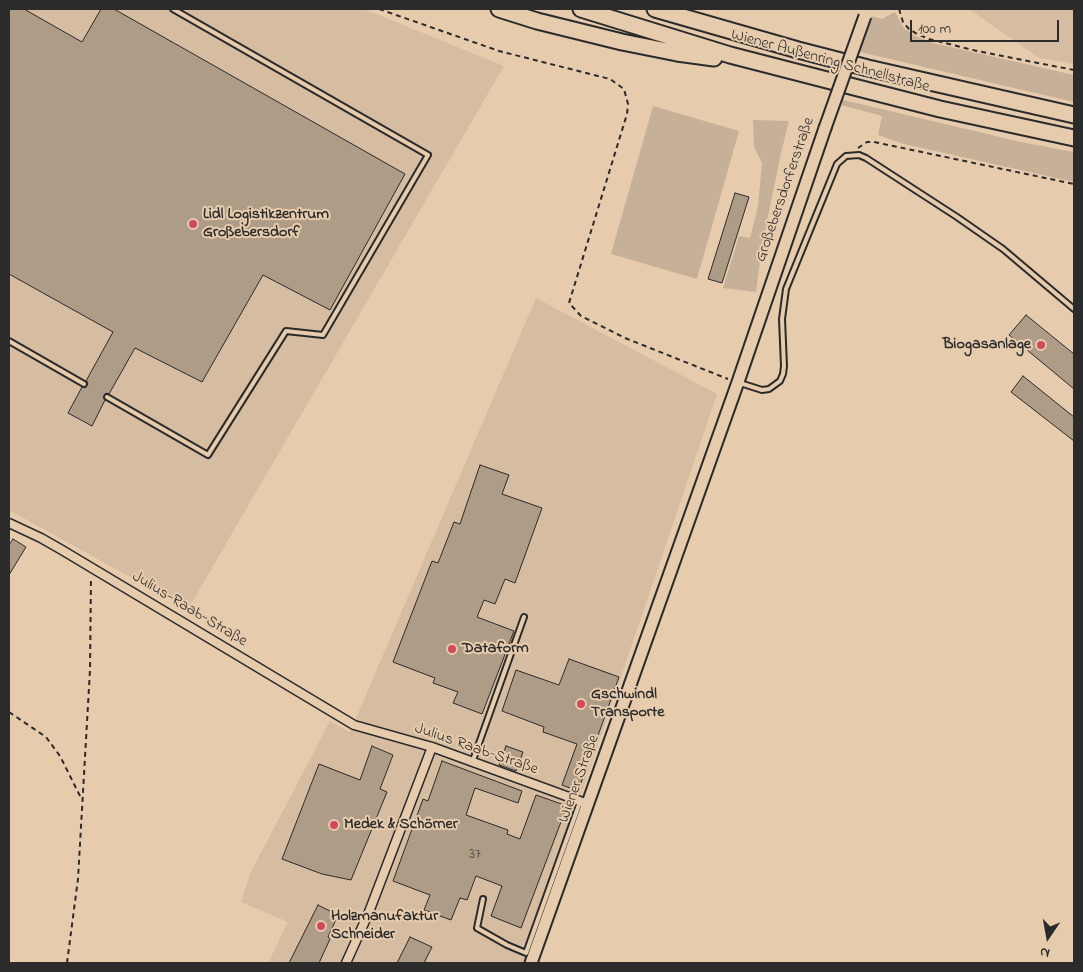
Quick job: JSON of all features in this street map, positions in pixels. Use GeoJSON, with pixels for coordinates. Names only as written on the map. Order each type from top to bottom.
{"type":"FeatureCollection","features":[{"type":"Feature","properties":{"kind":"highway"},"geometry":{"type":"LineString","coordinates":[[498,9],[652,49],[766,64]]}},
{"type":"Feature","properties":{"kind":"highway","name":"Wiener Außenring Schnellstraße"},"geometry":{"type":"LineString","coordinates":[[581,9],[766,64],[940,109],[1074,138]]}},
{"type":"Feature","properties":{"kind":"highway","name":"Wiener Außenring Schnellstraße"},"geometry":{"type":"LineString","coordinates":[[655,9],[841,62],[947,88],[1074,115]]}},
{"type":"Feature","properties":{"kind":"street","name":"Großebersdorferstraße"},"geometry":{"type":"LineString","coordinates":[[659,605],[866,13]]}},
{"type":"Feature","properties":{"kind":"street","name":"Julius-Raab-Straße"},"geometry":{"type":"LineString","coordinates":[[9,524],[41,538],[91,567],[354,725]]}},
{"type":"Feature","properties":{"kind":"street","name":"Wiener Straße"},"geometry":{"type":"LineString","coordinates":[[530,957],[584,803],[659,605]]}},
{"type":"Feature","properties":{"kind":"street","name":"Julius Raab-Straße"},"geometry":{"type":"LineString","coordinates":[[354,725],[432,747],[584,803]]}},
{"type":"Feature","properties":{"kind":"street"},"geometry":{"type":"LineString","coordinates":[[346,963],[369,912],[432,747]]}},
{"type":"Feature","properties":{"kind":"lane"},"geometry":{"type":"LineString","coordinates":[[107,397],[208,455],[286,331],[322,335],[428,155],[173,9]]}},
{"type":"Feature","properties":{"kind":"lane"},"geometry":{"type":"LineString","coordinates":[[738,382],[762,390],[775,386],[780,381],[784,366],[782,319],[786,289],[837,164],[846,156],[853,155],[866,158],[1003,249],[1074,310]]}},
{"type":"Feature","properties":{"kind":"lane"},"geometry":{"type":"LineString","coordinates":[[9,340],[84,384]]}},
{"type":"Feature","properties":{"kind":"lane"},"geometry":{"type":"LineString","coordinates":[[472,763],[524,616]]}},
{"type":"Feature","properties":{"kind":"lane"},"geometry":{"type":"LineString","coordinates":[[483,899],[477,928],[530,957]]}},
{"type":"Feature","properties":{"kind":"path"},"geometry":{"type":"LineString","coordinates":[[379,9],[499,51],[610,79],[624,89],[628,104],[627,114],[569,303],[581,316],[625,338],[738,382]]}},
{"type":"Feature","properties":{"kind":"path"},"geometry":{"type":"LineString","coordinates":[[899,9],[903,22],[909,29],[929,39],[977,51],[1074,70]]}},
{"type":"Feature","properties":{"kind":"path"},"geometry":{"type":"LineString","coordinates":[[853,155],[860,145],[874,142],[1074,184]]}},
{"type":"Feature","properties":{"kind":"path"},"geometry":{"type":"LineString","coordinates":[[67,963],[78,879],[90,670],[91,567]]}},
{"type":"Feature","properties":{"kind":"path"},"geometry":{"type":"LineString","coordinates":[[9,712],[46,737],[60,756],[82,800]]}},
{"type":"Feature","properties":{"kind":"shaded area"},"geometry":{"type":"Polygon","coordinates":[[[9,9],[364,9],[504,66],[188,609],[9,510],[9,9]]]}},
{"type":"Feature","properties":{"kind":"shaded area"},"geometry":{"type":"Polygon","coordinates":[[[969,9],[1074,9],[1074,64],[1039,58],[969,9]]]}},
{"type":"Feature","properties":{"kind":"shaded area"},"geometry":{"type":"Polygon","coordinates":[[[895,12],[903,27],[913,35],[933,43],[1074,75],[1074,102],[860,52],[871,16],[882,19],[895,12]]]}},
{"type":"Feature","properties":{"kind":"shaded area"},"geometry":{"type":"Polygon","coordinates":[[[843,100],[1021,142],[1074,152],[1074,182],[904,144],[878,135],[882,116],[841,105],[843,100]]]}},
{"type":"Feature","properties":{"kind":"shaded area"},"geometry":{"type":"Polygon","coordinates":[[[653,106],[739,131],[697,279],[611,254],[653,106]]]}},
{"type":"Feature","properties":{"kind":"shaded area"},"geometry":{"type":"Polygon","coordinates":[[[753,120],[789,121],[762,246],[756,292],[723,288],[739,236],[750,238],[758,206],[762,163],[754,147],[753,120]]]}},
{"type":"Feature","properties":{"kind":"shaded area"},"geometry":{"type":"Polygon","coordinates":[[[536,298],[717,394],[524,963],[268,963],[288,922],[241,902],[250,874],[330,721],[350,732],[536,298]]]}},
{"type":"Feature","properties":{"kind":"building","name":"Lidl Logistikzentrum Großebersdorf"},"geometry":{"type":"Polygon","coordinates":[[[9,9],[24,9],[82,42],[101,9],[114,9],[405,174],[330,310],[263,275],[202,382],[135,348],[109,394],[104,396],[105,400],[92,426],[68,413],[82,387],[87,385],[86,381],[113,332],[9,274],[9,9]]]}},
{"type":"Feature","properties":{"kind":"building"},"geometry":{"type":"Polygon","coordinates":[[[735,193],[749,197],[722,283],[708,279],[735,193]]]}},
{"type":"Feature","properties":{"kind":"building","name":"Biogasanlage"},"geometry":{"type":"Polygon","coordinates":[[[1026,315],[1074,354],[1074,389],[1009,335],[1026,315]]]}},
{"type":"Feature","properties":{"kind":"building"},"geometry":{"type":"Polygon","coordinates":[[[1023,376],[1074,417],[1074,441],[1011,392],[1023,376]]]}},
{"type":"Feature","properties":{"kind":"building"},"geometry":{"type":"Polygon","coordinates":[[[480,465],[509,475],[502,494],[542,508],[515,583],[505,579],[495,604],[484,600],[477,617],[514,631],[482,714],[453,703],[458,692],[433,683],[435,678],[393,662],[432,561],[438,563],[454,522],[460,524],[480,465]]]}},
{"type":"Feature","properties":{"kind":"building"},"geometry":{"type":"Polygon","coordinates":[[[13,539],[26,547],[9,575],[9,545],[13,539]]]}},
{"type":"Feature","properties":{"kind":"building"},"geometry":{"type":"Polygon","coordinates":[[[569,659],[619,677],[578,791],[562,785],[577,744],[543,732],[544,727],[502,711],[516,670],[559,685],[569,659]]]}},
{"type":"Feature","properties":{"kind":"building","name":"Medek & Schörner"},"geometry":{"type":"Polygon","coordinates":[[[372,746],[393,755],[380,789],[387,792],[351,880],[322,874],[282,859],[319,764],[360,780],[372,746]]]}},
{"type":"Feature","properties":{"kind":"building"},"geometry":{"type":"Polygon","coordinates":[[[506,746],[523,752],[516,771],[499,765],[506,746]]]}},
{"type":"Feature","properties":{"kind":"building"},"geometry":{"type":"Polygon","coordinates":[[[442,761],[522,791],[518,803],[475,788],[466,815],[508,830],[507,834],[520,839],[536,795],[567,806],[521,928],[491,916],[502,886],[476,876],[467,900],[460,898],[451,920],[424,910],[430,895],[393,881],[423,799],[428,801],[442,761]]]}},
{"type":"Feature","properties":{"kind":"building","name":"Holzmanufaktur Schneider"},"geometry":{"type":"Polygon","coordinates":[[[318,905],[338,915],[319,963],[289,963],[318,905]]]}},
{"type":"Feature","properties":{"kind":"building"},"geometry":{"type":"Polygon","coordinates":[[[410,937],[432,947],[424,963],[397,963],[410,937]]]}},
{"type":"Feature","properties":{"kind":"place","name":"Lidl Logistikzentrum Großebersdorf"},"geometry":{"type":"Point","coordinates":[193,224]}},
{"type":"Feature","properties":{"kind":"place","name":"Biogasanlage"},"geometry":{"type":"Point","coordinates":[1041,345]}},
{"type":"Feature","properties":{"kind":"place","name":"Dataform"},"geometry":{"type":"Point","coordinates":[452,649]}},
{"type":"Feature","properties":{"kind":"place","name":"Gschwindl Transporte"},"geometry":{"type":"Point","coordinates":[581,704]}},
{"type":"Feature","properties":{"kind":"place","name":"Medek & Schörner"},"geometry":{"type":"Point","coordinates":[334,825]}},
{"type":"Feature","properties":{"kind":"place","name":"Holzmanufaktur Schneider"},"geometry":{"type":"Point","coordinates":[321,926]}}]}
